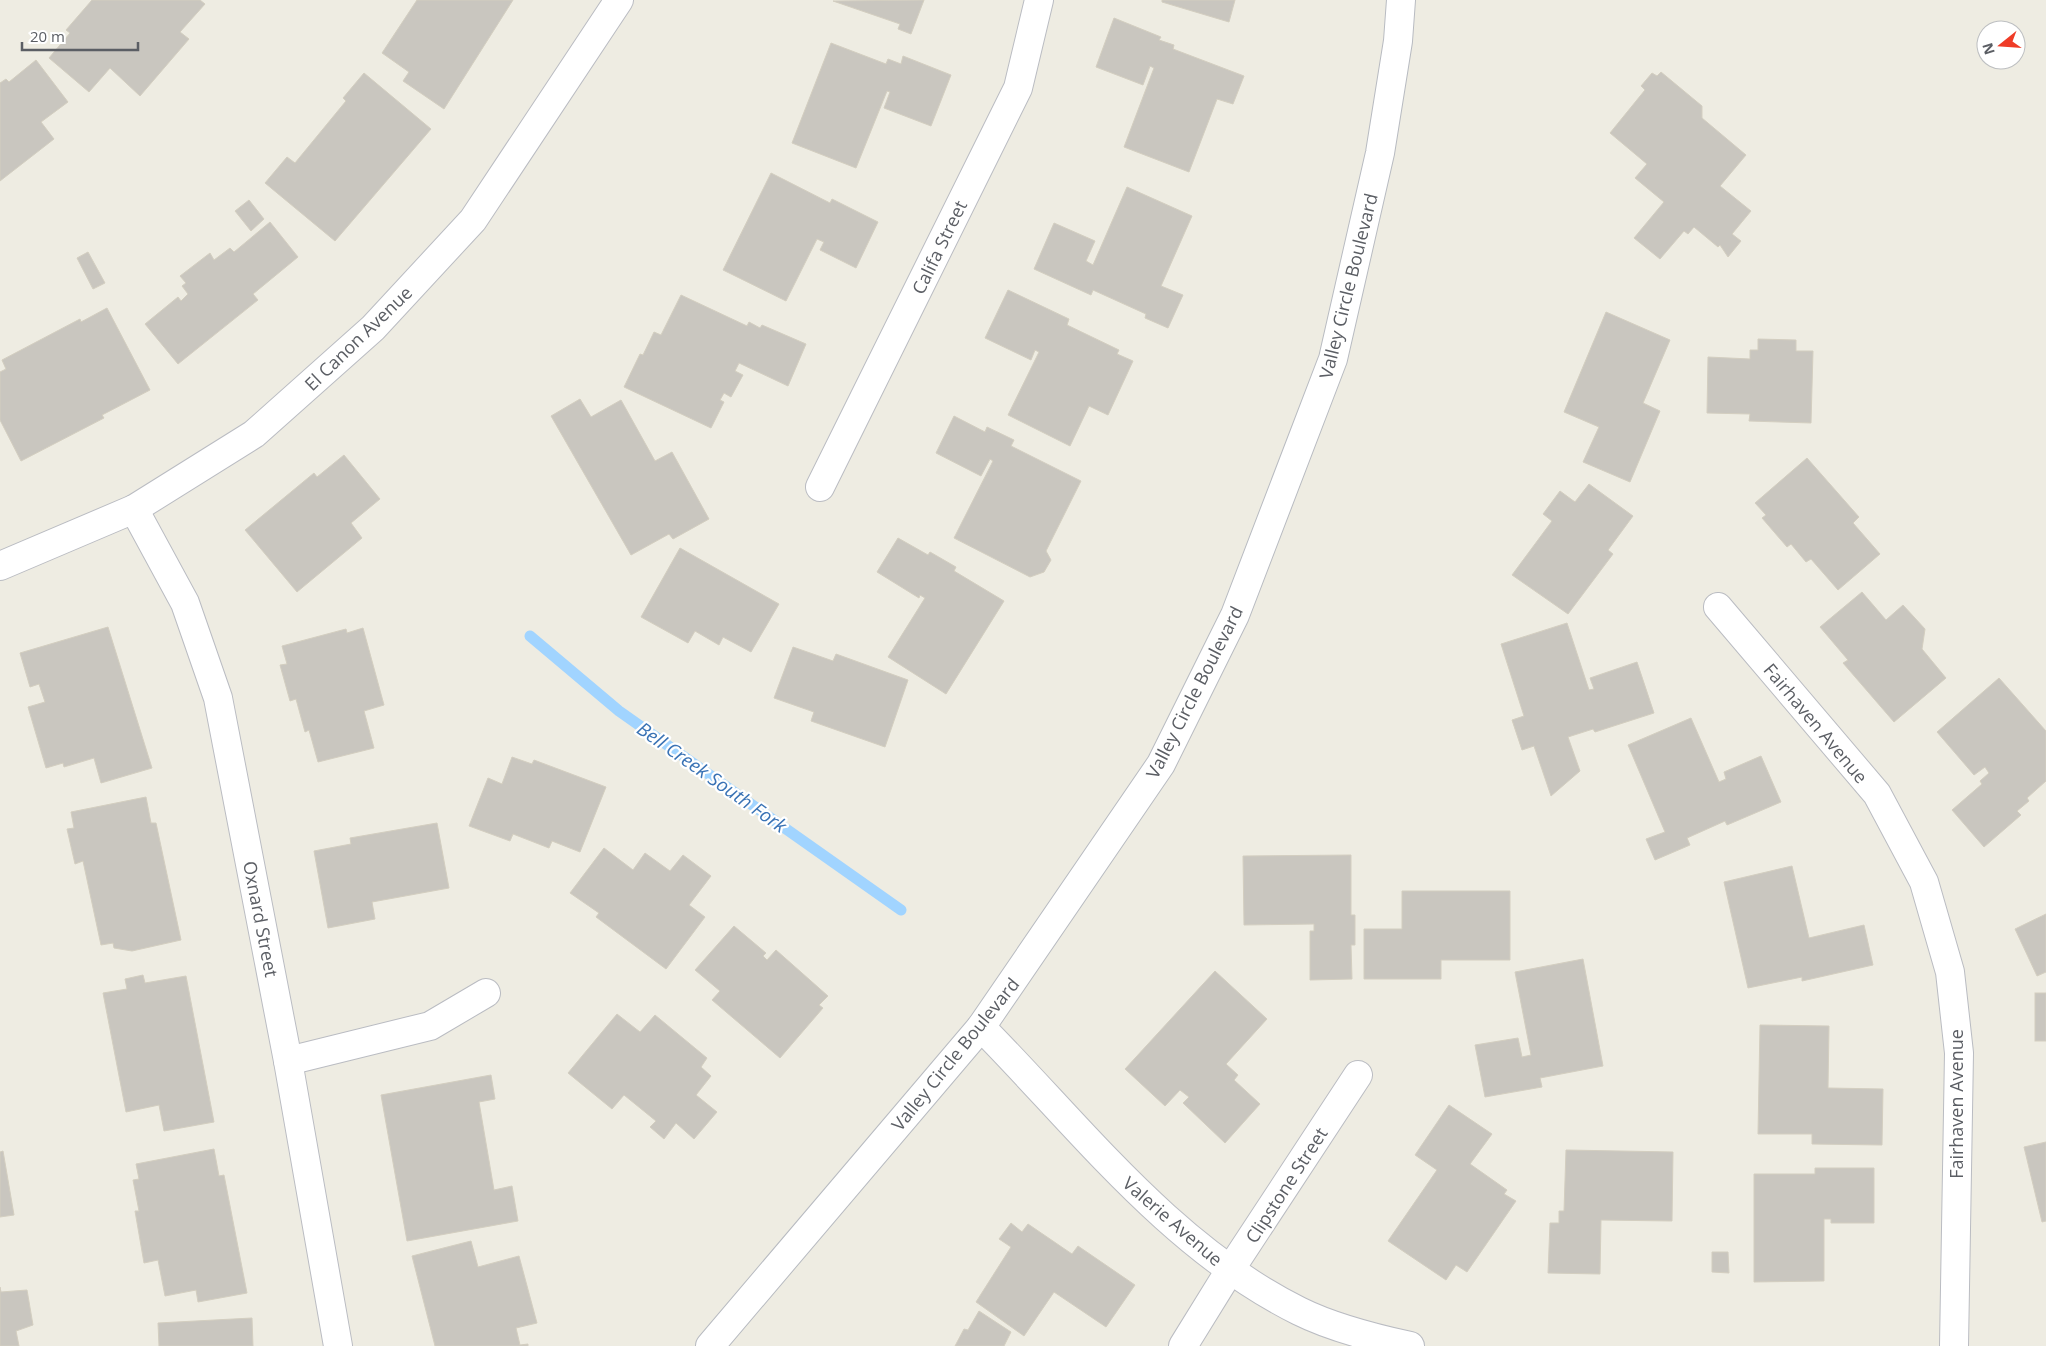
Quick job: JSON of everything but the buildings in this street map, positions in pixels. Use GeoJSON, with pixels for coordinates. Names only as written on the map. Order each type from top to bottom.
{"type":"FeatureCollection","features":[{"type":"Feature","properties":{"kind":"street","name":"El Canon Avenue"},"geometry":{"type":"LineString","coordinates":[[0,566],[134,509],[254,434],[373,328],[473,220],[619,0]]}},
{"type":"Feature","properties":{"kind":"street","name":"Califa Street"},"geometry":{"type":"LineString","coordinates":[[820,487],[1018,88],[1039,0]]}},
{"type":"Feature","properties":{"kind":"street","name":"Valley Circle Boulevard"},"geometry":{"type":"LineString","coordinates":[[710,1346],[981,1027],[1161,764],[1235,615],[1333,360],[1380,153],[1398,41],[1401,0]]}},
{"type":"Feature","properties":{"kind":"street","name":"Oxnard Street"},"geometry":{"type":"LineString","coordinates":[[134,509],[185,603],[218,698],[288,1061],[338,1346]]}},
{"type":"Feature","properties":{"kind":"street","name":"Fairhaven Avenue"},"geometry":{"type":"LineString","coordinates":[[1718,607],[1877,794],[1924,882],[1950,972],[1959,1053],[1954,1346]]}},
{"type":"Feature","properties":{"kind":"street"},"geometry":{"type":"LineString","coordinates":[[288,1061],[430,1026],[486,993]]}},
{"type":"Feature","properties":{"kind":"street","name":"Valerie Avenue"},"geometry":{"type":"LineString","coordinates":[[981,1027],[1039,1086],[1138,1194],[1230,1270],[1299,1311],[1366,1336],[1410,1346]]}},
{"type":"Feature","properties":{"kind":"street","name":"Clipstone Street"},"geometry":{"type":"LineString","coordinates":[[1183,1346],[1230,1270],[1358,1075]]}},
{"type":"Feature","properties":{"kind":"waterway","name":"Bell Creek South Fork"},"geometry":{"type":"LineString","coordinates":[[530,636],[619,711],[901,910]]}}]}
